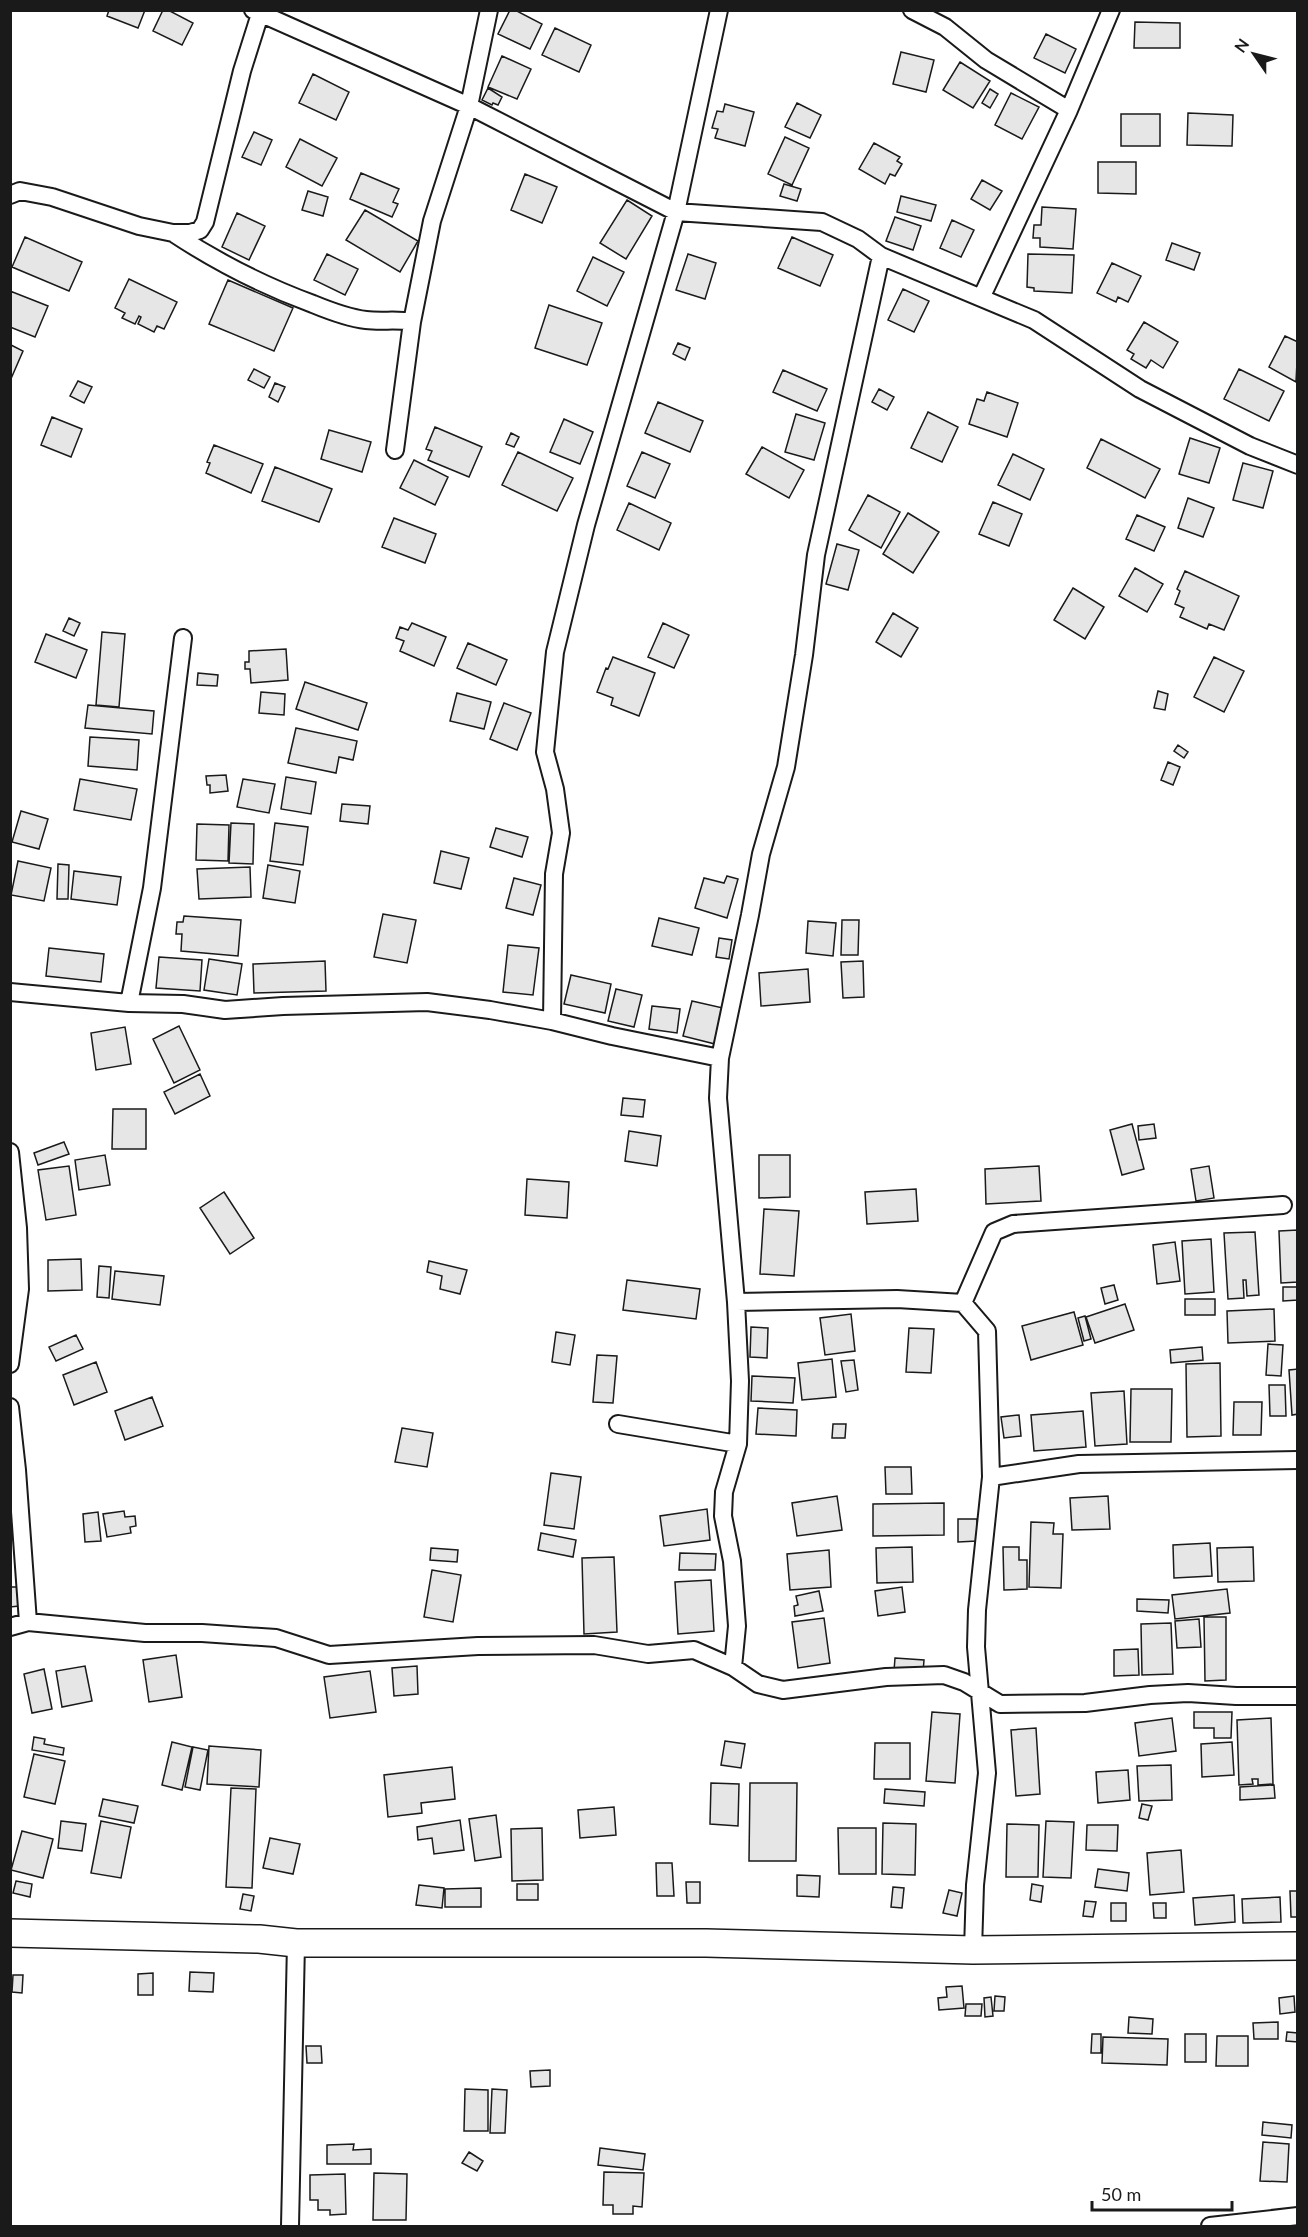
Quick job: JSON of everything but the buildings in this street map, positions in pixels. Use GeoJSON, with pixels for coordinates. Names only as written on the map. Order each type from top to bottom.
{"type":"FeatureCollection","features":[{"type":"Feature","properties":{"kind":"main road"},"geometry":{"type":"LineString","coordinates":[[10,1933],[259,1939],[296,1943],[705,1943],[973,1950],[1298,1946]]}},
{"type":"Feature","properties":{"kind":"street"},"geometry":{"type":"LineString","coordinates":[[395,450],[412,322],[432,221],[469,106],[489,10]]}},
{"type":"Feature","properties":{"kind":"street"},"geometry":{"type":"LineString","coordinates":[[552,1021],[554,874],[561,833],[555,789],[545,752],[555,652],[586,525],[676,212],[719,10]]}},
{"type":"Feature","properties":{"kind":"street"},"geometry":{"type":"LineString","coordinates":[[912,10],[945,27],[986,60],[1069,110]]}},
{"type":"Feature","properties":{"kind":"street"},"geometry":{"type":"LineString","coordinates":[[982,296],[1069,110],[1111,10]]}},
{"type":"Feature","properties":{"kind":"street"},"geometry":{"type":"LineString","coordinates":[[10,195],[20,191],[52,197],[139,226],[173,233],[190,233],[200,230],[205,222],[257,12],[469,106],[676,212],[822,222],[858,239],[881,256],[982,296],[1034,320],[1140,389],[1250,446],[1298,465]]}},
{"type":"Feature","properties":{"kind":"street"},"geometry":{"type":"LineString","coordinates":[[173,233],[216,260],[289,295],[333,312],[367,320],[397,319],[412,322]]}},
{"type":"Feature","properties":{"kind":"street"},"geometry":{"type":"LineString","coordinates":[[734,1667],[737,1626],[735,1594],[732,1561],[723,1516],[724,1492],[738,1444],[740,1381],[736,1302],[718,1098],[720,1058],[761,854],[786,767],[804,655],[816,555],[881,256]]}},
{"type":"Feature","properties":{"kind":"street"},"geometry":{"type":"LineString","coordinates":[[129,1003],[152,888],[183,638]]}},
{"type":"Feature","properties":{"kind":"street"},"geometry":{"type":"LineString","coordinates":[[10,992],[129,1003],[183,1004],[225,1010],[428,1002],[552,1021],[720,1058]]}},
{"type":"Feature","properties":{"kind":"street"},"geometry":{"type":"LineString","coordinates":[[10,1152],[18,1227],[20,1289],[10,1364]]}},
{"type":"Feature","properties":{"kind":"street"},"geometry":{"type":"LineString","coordinates":[[963,1303],[994,1232],[1012,1224],[1283,1205]]}},
{"type":"Feature","properties":{"kind":"street"},"geometry":{"type":"LineString","coordinates":[[736,1302],[897,1299],[963,1303],[987,1331],[991,1477],[977,1610],[976,1647],[987,1773],[975,1885],[973,1950]]}},
{"type":"Feature","properties":{"kind":"street"},"geometry":{"type":"LineString","coordinates":[[10,1407],[28,1622]]}},
{"type":"Feature","properties":{"kind":"street"},"geometry":{"type":"LineString","coordinates":[[618,1424],[738,1444]]}},
{"type":"Feature","properties":{"kind":"street"},"geometry":{"type":"LineString","coordinates":[[991,1477],[1079,1464],[1298,1460]]}},
{"type":"Feature","properties":{"kind":"street"},"geometry":{"type":"LineString","coordinates":[[10,1627],[28,1622],[145,1633],[202,1633],[276,1638],[329,1655],[478,1646],[594,1645],[648,1654],[694,1650],[734,1667],[758,1684],[783,1690],[886,1677],[944,1675],[964,1682],[1000,1704],[1085,1703],[1188,1693],[1298,1696]]}},
{"type":"Feature","properties":{"kind":"street"},"geometry":{"type":"LineString","coordinates":[[290,2226],[296,1943]]}},
{"type":"Feature","properties":{"kind":"street"},"geometry":{"type":"LineString","coordinates":[[1210,2226],[1298,2216]]}}]}
